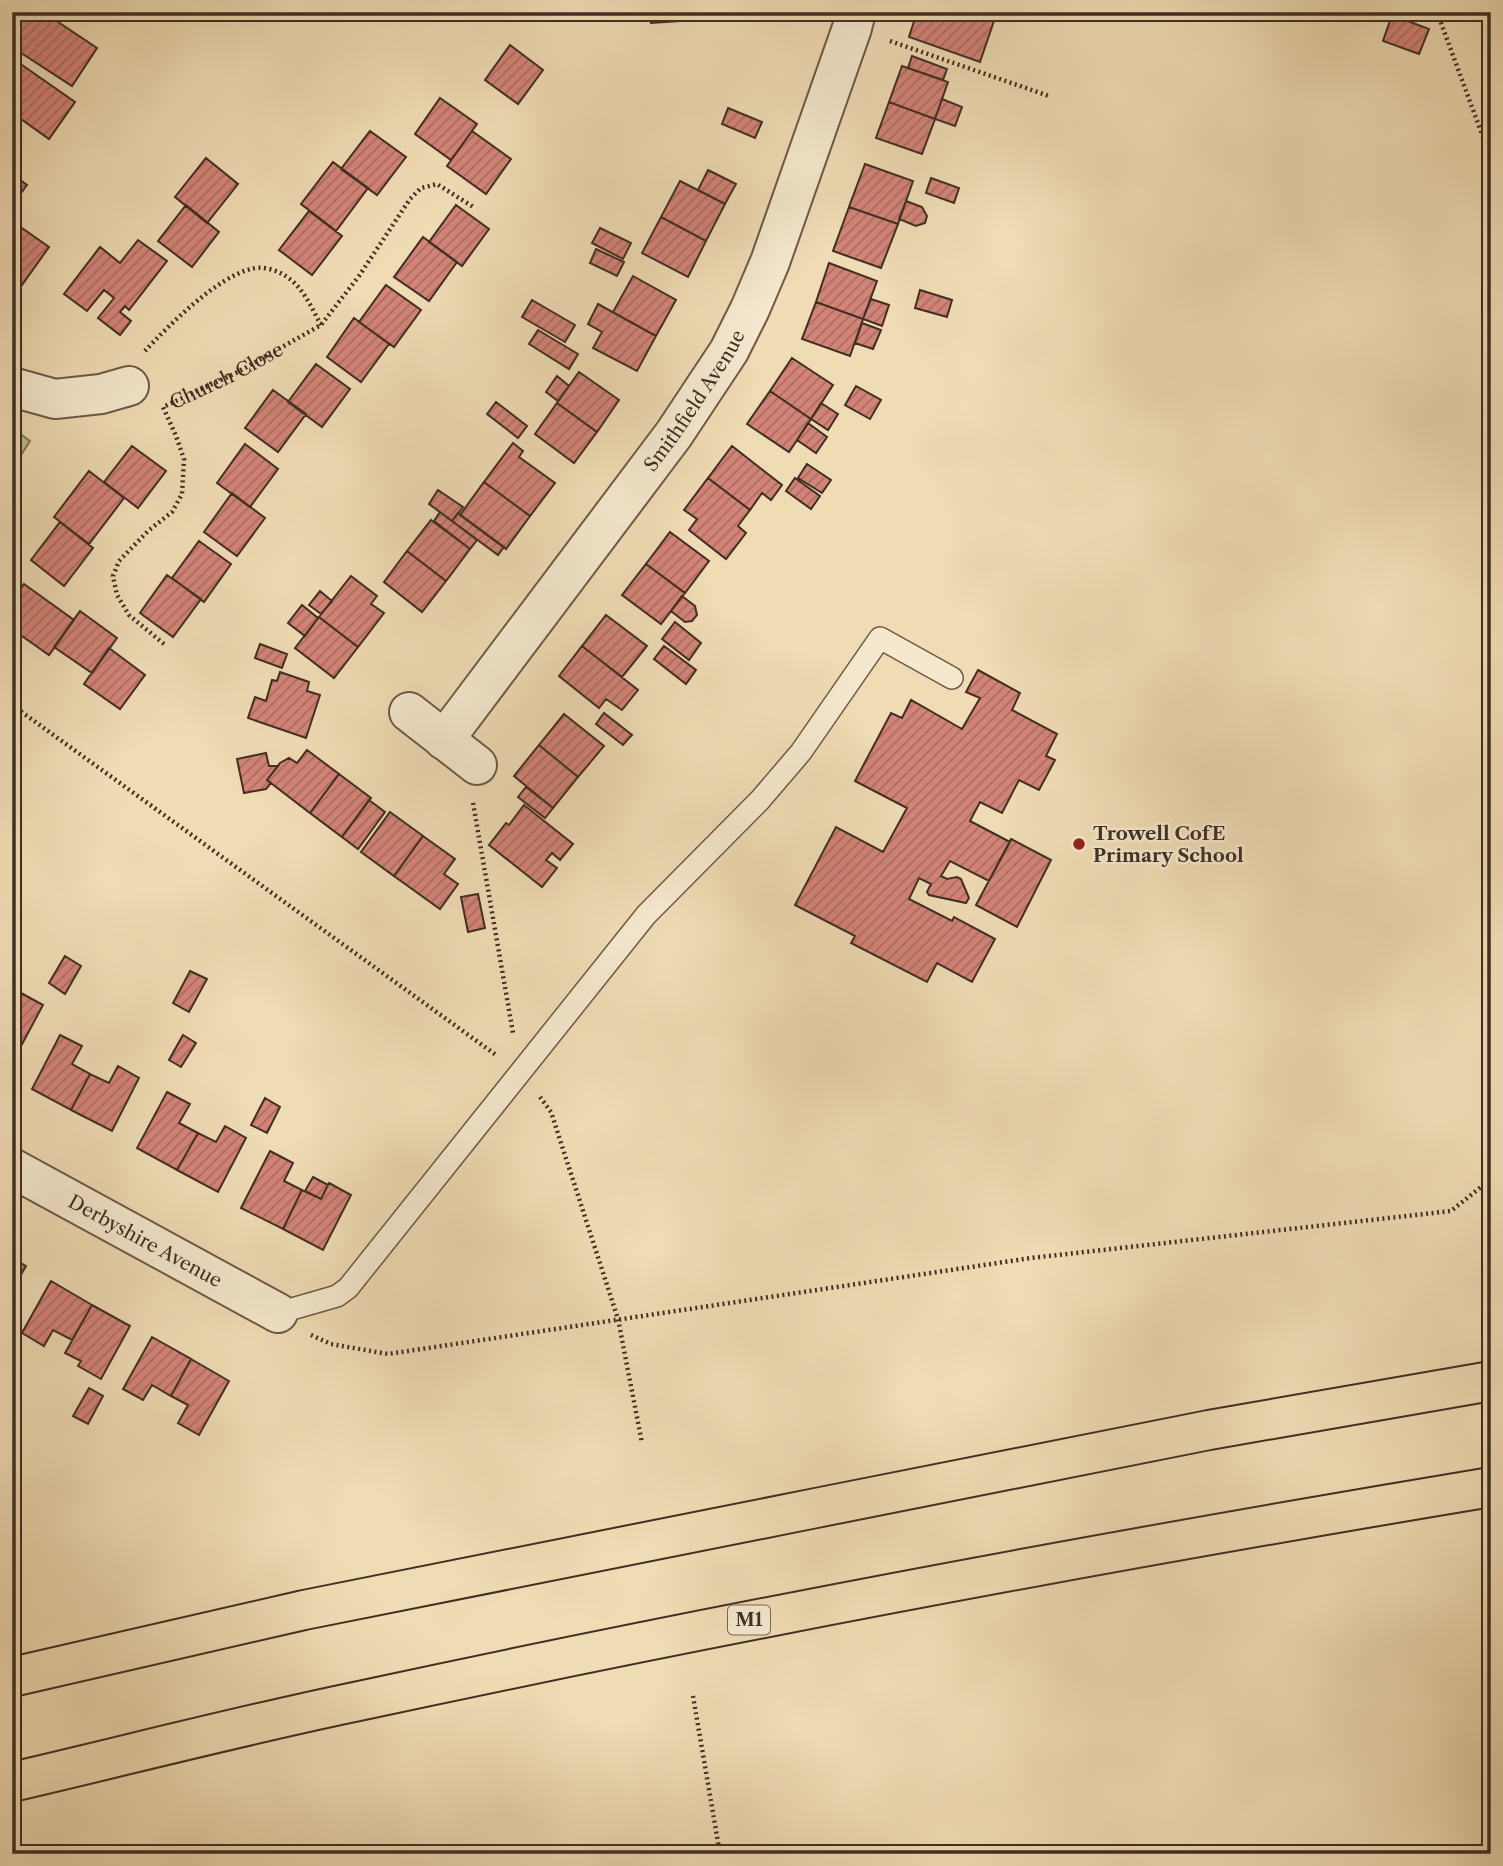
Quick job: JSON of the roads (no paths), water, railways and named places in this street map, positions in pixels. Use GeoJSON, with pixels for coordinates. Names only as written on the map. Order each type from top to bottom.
{"type":"FeatureCollection","features":[{"type":"Feature","properties":{"kind":"highway"},"geometry":{"type":"LineString","coordinates":[[12,1677],[304,1610],[1209,1430],[1491,1381]]}},
{"type":"Feature","properties":{"kind":"highway","name":"M1"},"geometry":{"type":"LineString","coordinates":[[12,1782],[356,1701],[796,1611],[1218,1532],[1491,1487]]}},
{"type":"Feature","properties":{"kind":"street","name":"Smithfield Avenue"},"geometry":{"type":"LineString","coordinates":[[444,740],[674,434],[729,351],[770,262],[854,20]]}},
{"type":"Feature","properties":{"kind":"street"},"geometry":{"type":"LineString","coordinates":[[12,387],[55,399],[101,394],[129,386]]}},
{"type":"Feature","properties":{"kind":"street"},"geometry":{"type":"LineString","coordinates":[[409,712],[477,765]]}},
{"type":"Feature","properties":{"kind":"street","name":"Derbyshire Avenue"},"geometry":{"type":"LineString","coordinates":[[12,1168],[278,1313]]}},
{"type":"Feature","properties":{"kind":"lane"},"geometry":{"type":"LineString","coordinates":[[278,1313],[337,1296],[348,1287],[646,915],[760,800],[801,752],[880,638],[952,678]]}},
{"type":"Feature","properties":{"kind":"place","name":"Trowell CofE Primary School"},"geometry":{"type":"Point","coordinates":[1079,844]}}]}
